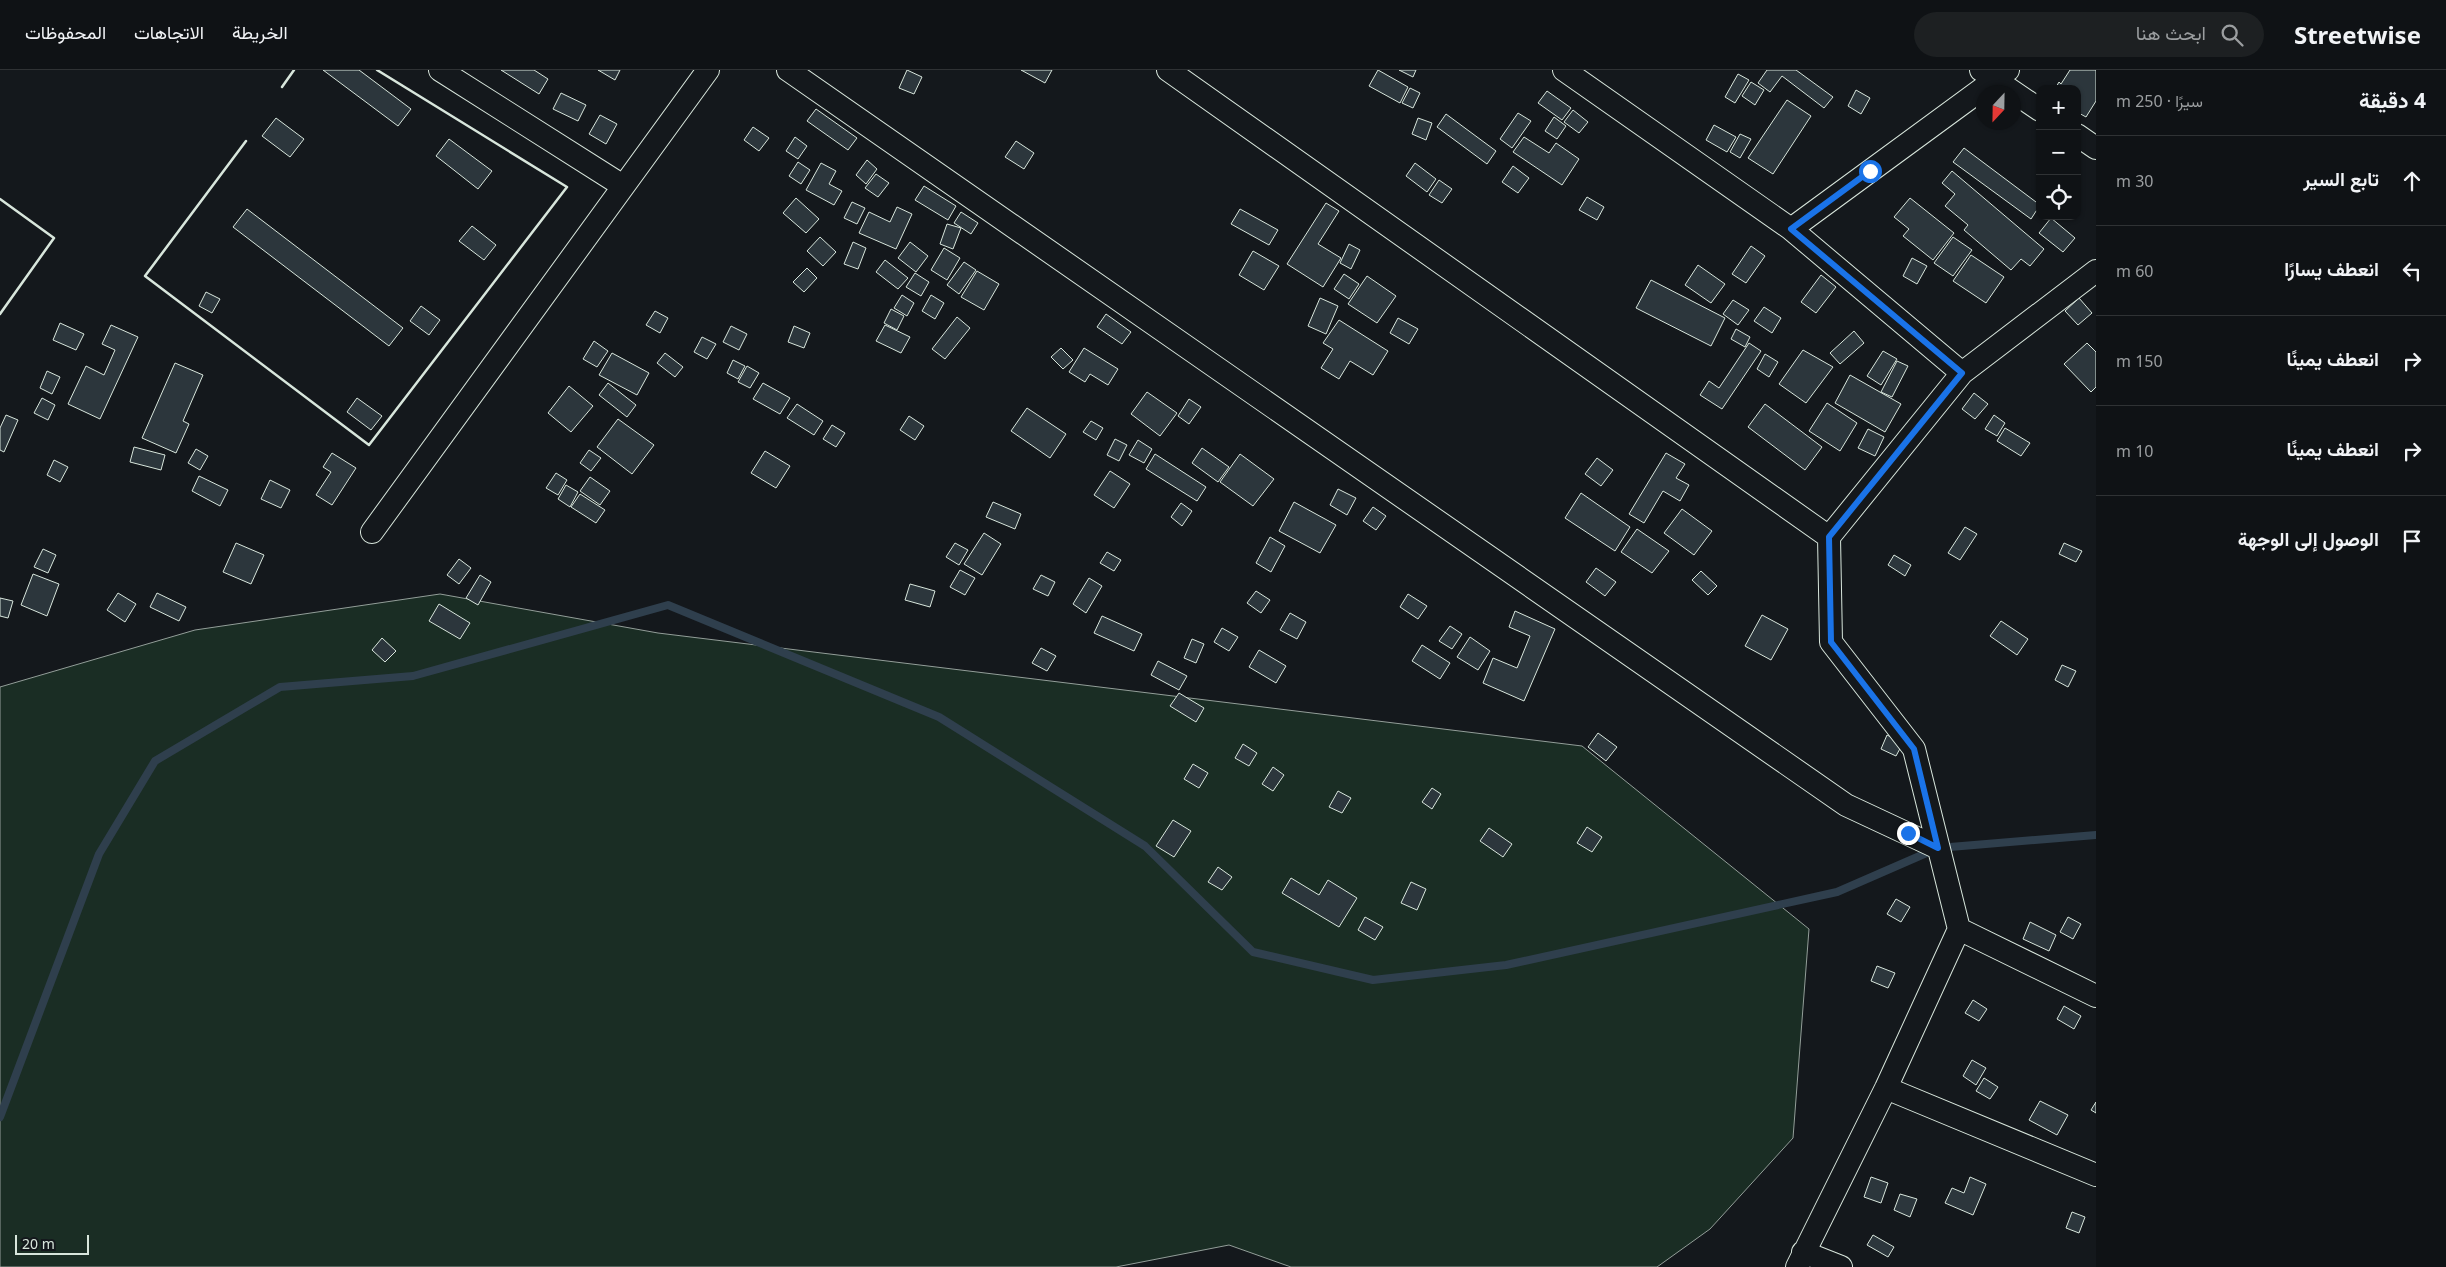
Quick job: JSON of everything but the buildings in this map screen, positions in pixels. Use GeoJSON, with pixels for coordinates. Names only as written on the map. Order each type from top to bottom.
{"type":"FeatureCollection","features":[{"type":"Feature","properties":{"kind":"street"},"geometry":{"type":"LineString","coordinates":[[440,70],[623,186]]}},
{"type":"Feature","properties":{"kind":"street"},"geometry":{"type":"LineString","coordinates":[[372,532],[708,70]]}},
{"type":"Feature","properties":{"kind":"street"},"geometry":{"type":"LineString","coordinates":[[788,70],[1846,804],[1938,848]]}},
{"type":"Feature","properties":{"kind":"street"},"geometry":{"type":"LineString","coordinates":[[1168,70],[1829,537]]}},
{"type":"Feature","properties":{"kind":"street"},"geometry":{"type":"LineString","coordinates":[[1564,70],[1791,229],[1962,373]]}},
{"type":"Feature","properties":{"kind":"street"},"geometry":{"type":"LineString","coordinates":[[1791,229],[1995,73],[2036,107]]}},
{"type":"Feature","properties":{"kind":"street"},"geometry":{"type":"LineString","coordinates":[[2081,138],[2096,148]]}},
{"type":"Feature","properties":{"kind":"street"},"geometry":{"type":"LineString","coordinates":[[1841,1267],[1800,1260],[1886,1088],[1959,929],[1914,749],[1831,642],[1829,537],[1962,373],[2096,271]]}},
{"type":"Feature","properties":{"kind":"street"},"geometry":{"type":"LineString","coordinates":[[1959,929],[2096,996]]}},
{"type":"Feature","properties":{"kind":"street"},"geometry":{"type":"LineString","coordinates":[[1886,1088],[2096,1175]]}},
{"type":"Feature","properties":{"kind":"green space"},"geometry":{"type":"Polygon","coordinates":[[[440,594],[658,633],[1582,746],[1809,929],[1793,1138],[1710,1229],[1657,1267],[1291,1267],[1229,1245],[1116,1267],[0,1267],[0,687],[195,630],[440,594]]]}},
{"type":"Feature","properties":{"kind":"waterway"},"geometry":{"type":"LineString","coordinates":[[0,1117],[99,854],[155,761],[280,687],[413,676],[668,605],[939,717],[1145,846],[1253,952],[1373,980],[1506,965],[1837,892],[1938,848],[2096,835]]}},
{"type":"Feature","properties":{"kind":"wall"},"geometry":{"type":"LineString","coordinates":[[282,87],[294,70]]}},
{"type":"Feature","properties":{"kind":"wall"},"geometry":{"type":"LineString","coordinates":[[246,141],[145,276],[369,445],[567,187],[377,70]]}},
{"type":"Feature","properties":{"kind":"wall"},"geometry":{"type":"LineString","coordinates":[[0,199],[54,238],[0,314]]}},
{"type":"Feature","properties":{"kind":"route"},"geometry":{"type":"LineString","coordinates":[[1870,171],[1791,229],[1962,373],[1829,537],[1831,642],[1914,749],[1938,848],[1908,833]]}}]}
